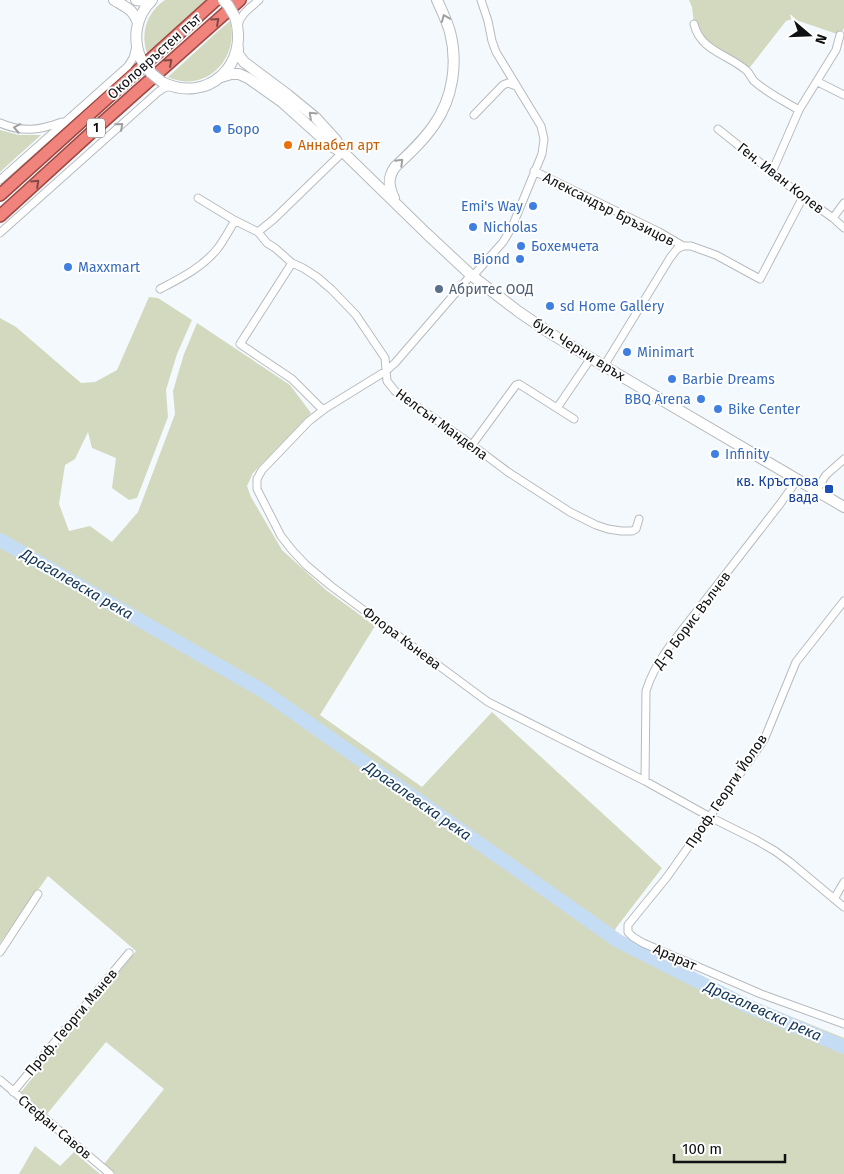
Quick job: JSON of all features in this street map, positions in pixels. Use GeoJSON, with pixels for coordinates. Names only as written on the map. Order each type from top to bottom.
{"type":"FeatureCollection","features":[{"type":"Feature","properties":{"kind":"highway","name":"Околовръстен път"},"geometry":{"type":"LineString","coordinates":[[0,195],[216,0]]}},
{"type":"Feature","properties":{"kind":"highway","name":"Околовръстен път"},"geometry":{"type":"LineString","coordinates":[[0,216],[104,120],[240,0]]}},
{"type":"Feature","properties":{"kind":"main road"},"geometry":{"type":"LineString","coordinates":[[114,0],[131,10],[138,24]]}},
{"type":"Feature","properties":{"kind":"main road"},"geometry":{"type":"LineString","coordinates":[[136,0],[151,0]]}},
{"type":"Feature","properties":{"kind":"main road"},"geometry":{"type":"LineString","coordinates":[[151,0],[142,12],[136,32],[136,44],[141,59],[151,73],[167,84],[184,88],[196,88],[218,78],[230,65],[238,48],[239,36],[235,17],[223,0]]}},
{"type":"Feature","properties":{"kind":"main road"},"geometry":{"type":"LineString","coordinates":[[398,205],[389,187],[390,175],[395,167],[422,141],[436,123],[447,99],[452,80],[454,57],[452,44],[447,23],[437,0]]}},
{"type":"Feature","properties":{"kind":"main road","name":"бул. Черни връх"},"geometry":{"type":"LineString","coordinates":[[238,48],[238,54],[244,62],[316,118],[336,140],[343,152],[426,233],[472,275],[519,312],[604,366],[844,508]]}},
{"type":"Feature","properties":{"kind":"main road","name":"бул. Черни връх"},"geometry":{"type":"LineString","coordinates":[[218,78],[239,74],[248,78],[289,108],[331,146],[343,152]]}},
{"type":"Feature","properties":{"kind":"street"},"geometry":{"type":"LineString","coordinates":[[238,28],[239,20],[259,0]]}},
{"type":"Feature","properties":{"kind":"street","name":"Флора Кънева"},"geometry":{"type":"LineString","coordinates":[[481,0],[496,52],[540,126],[544,139],[542,154],[508,234],[496,250],[386,371],[323,410],[309,421],[262,470],[257,479],[257,489],[281,536],[306,566],[488,702],[749,836],[775,851],[844,907]]}},
{"type":"Feature","properties":{"kind":"street"},"geometry":{"type":"LineString","coordinates":[[694,24],[700,39],[747,71],[753,80],[762,87],[799,110]]}},
{"type":"Feature","properties":{"kind":"street"},"geometry":{"type":"LineString","coordinates":[[772,172],[799,110],[836,50],[840,34]]}},
{"type":"Feature","properties":{"kind":"street","name":"Околовръстен път"},"geometry":{"type":"LineString","coordinates":[[0,180],[131,63],[136,44]]}},
{"type":"Feature","properties":{"kind":"street"},"geometry":{"type":"LineString","coordinates":[[818,82],[844,95]]}},
{"type":"Feature","properties":{"kind":"street"},"geometry":{"type":"LineString","coordinates":[[474,115],[502,85],[508,83],[516,86]]}},
{"type":"Feature","properties":{"kind":"street"},"geometry":{"type":"LineString","coordinates":[[0,233],[167,84]]}},
{"type":"Feature","properties":{"kind":"street"},"geometry":{"type":"LineString","coordinates":[[0,123],[30,130],[40,129],[67,120]]}},
{"type":"Feature","properties":{"kind":"street","name":"Ген. Иван Колев"},"geometry":{"type":"LineString","coordinates":[[718,129],[844,228]]}},
{"type":"Feature","properties":{"kind":"street"},"geometry":{"type":"LineString","coordinates":[[258,232],[343,152]]}},
{"type":"Feature","properties":{"kind":"street","name":"Александър Бръзицов"},"geometry":{"type":"LineString","coordinates":[[534,171],[659,232],[683,246]]}},
{"type":"Feature","properties":{"kind":"street","name":"Александър Бръзицов"},"geometry":{"type":"LineString","coordinates":[[604,366],[677,249],[683,246],[691,246],[710,252],[760,279],[803,197]]}},
{"type":"Feature","properties":{"kind":"street","name":"Нелсън Мандела"},"geometry":{"type":"LineString","coordinates":[[198,198],[235,221],[258,232],[265,241],[292,263],[303,268],[332,290],[368,331],[385,358],[387,381],[396,391],[508,472],[577,516],[596,525],[621,531],[634,531],[639,519]]}},
{"type":"Feature","properties":{"kind":"street"},"geometry":{"type":"LineString","coordinates":[[833,218],[844,203]]}},
{"type":"Feature","properties":{"kind":"street"},"geometry":{"type":"LineString","coordinates":[[160,289],[198,267],[209,258],[219,247],[235,221]]}},
{"type":"Feature","properties":{"kind":"street"},"geometry":{"type":"LineString","coordinates":[[292,263],[240,344],[292,379],[323,410]]}},
{"type":"Feature","properties":{"kind":"street"},"geometry":{"type":"LineString","coordinates":[[557,408],[591,358]]}},
{"type":"Feature","properties":{"kind":"street"},"geometry":{"type":"LineString","coordinates":[[472,445],[516,385],[519,384],[574,419]]}},
{"type":"Feature","properties":{"kind":"street"},"geometry":{"type":"LineString","coordinates":[[816,491],[826,475],[844,459]]}},
{"type":"Feature","properties":{"kind":"street","name":"Д-р Борис Вълчев"},"geometry":{"type":"LineString","coordinates":[[645,781],[646,691],[655,667],[797,480]]}},
{"type":"Feature","properties":{"kind":"street","name":"Проф. Георги Йолов"},"geometry":{"type":"LineString","coordinates":[[666,877],[764,740],[796,662],[844,601]]}},
{"type":"Feature","properties":{"kind":"street","name":"Арарат"},"geometry":{"type":"LineString","coordinates":[[666,877],[628,925],[628,932],[633,937],[761,994],[844,1024]]}},
{"type":"Feature","properties":{"kind":"street"},"geometry":{"type":"LineString","coordinates":[[834,899],[844,882]]}},
{"type":"Feature","properties":{"kind":"street"},"geometry":{"type":"LineString","coordinates":[[0,952],[38,894]]}},
{"type":"Feature","properties":{"kind":"street","name":"Проф. Георги Манев"},"geometry":{"type":"LineString","coordinates":[[13,1092],[129,953]]}},
{"type":"Feature","properties":{"kind":"street","name":"Стефан Савов"},"geometry":{"type":"LineString","coordinates":[[0,1080],[110,1174]]}},
{"type":"Feature","properties":{"kind":"green space"},"geometry":{"type":"Polygon","coordinates":[[[165,0],[207,0],[147,53],[144,38],[147,23],[154,11],[165,0]]]}},
{"type":"Feature","properties":{"kind":"green space"},"geometry":{"type":"Polygon","coordinates":[[[689,0],[844,0],[844,28],[840,35],[793,19],[786,21],[747,71],[708,46],[694,24],[692,7],[689,0]]]}},
{"type":"Feature","properties":{"kind":"green space"},"geometry":{"type":"Polygon","coordinates":[[[230,21],[232,35],[230,48],[225,60],[217,70],[207,77],[195,81],[182,81],[168,77],[217,32],[230,21]]]}},
{"type":"Feature","properties":{"kind":"green space"},"geometry":{"type":"Polygon","coordinates":[[[0,130],[19,135],[41,135],[0,172],[0,130]]]}},
{"type":"Feature","properties":{"kind":"green space"},"geometry":{"type":"Polygon","coordinates":[[[149,297],[158,298],[192,320],[177,354],[166,390],[168,417],[137,498],[129,500],[112,488],[116,458],[92,448],[88,432],[75,459],[65,465],[59,504],[69,531],[90,526],[112,542],[138,512],[175,414],[173,391],[184,354],[197,323],[290,385],[311,413],[253,473],[247,486],[251,497],[282,550],[326,590],[375,626],[320,715],[422,787],[492,712],[662,868],[616,928],[610,943],[844,1038],[844,1174],[115,1174],[104,1164],[164,1089],[106,1042],[47,1114],[21,1092],[136,951],[48,876],[0,943],[0,318],[16,327],[81,383],[95,382],[117,370],[149,297]]]}},
{"type":"Feature","properties":{"kind":"green space"},"geometry":{"type":"Polygon","coordinates":[[[35,1146],[60,1166],[74,1152],[100,1174],[19,1174],[35,1146]]]}},
{"type":"Feature","properties":{"kind":"waterway","name":"Драгалевска река"},"geometry":{"type":"LineString","coordinates":[[0,540],[263,691],[618,941],[745,1005],[844,1047]]}},
{"type":"Feature","properties":{"kind":"place","name":"Боро"},"geometry":{"type":"Point","coordinates":[217,129]}},
{"type":"Feature","properties":{"kind":"place","name":"Аннабел арт"},"geometry":{"type":"Point","coordinates":[288,145]}},
{"type":"Feature","properties":{"kind":"place","name":"Emi's Way"},"geometry":{"type":"Point","coordinates":[533,206]}},
{"type":"Feature","properties":{"kind":"place","name":"Nicholas"},"geometry":{"type":"Point","coordinates":[473,227]}},
{"type":"Feature","properties":{"kind":"place","name":"Бохемчета"},"geometry":{"type":"Point","coordinates":[521,246]}},
{"type":"Feature","properties":{"kind":"place","name":"Biond"},"geometry":{"type":"Point","coordinates":[520,259]}},
{"type":"Feature","properties":{"kind":"place","name":"Maxxmart"},"geometry":{"type":"Point","coordinates":[68,267]}},
{"type":"Feature","properties":{"kind":"place","name":"Абритес ООД"},"geometry":{"type":"Point","coordinates":[439,289]}},
{"type":"Feature","properties":{"kind":"place","name":"sd Home Gallery"},"geometry":{"type":"Point","coordinates":[550,306]}},
{"type":"Feature","properties":{"kind":"place","name":"Minimart"},"geometry":{"type":"Point","coordinates":[627,352]}},
{"type":"Feature","properties":{"kind":"place","name":"Barbie Dreams"},"geometry":{"type":"Point","coordinates":[672,379]}},
{"type":"Feature","properties":{"kind":"place","name":"BBQ Arena"},"geometry":{"type":"Point","coordinates":[701,399]}},
{"type":"Feature","properties":{"kind":"place","name":"Bike Center"},"geometry":{"type":"Point","coordinates":[718,409]}},
{"type":"Feature","properties":{"kind":"place","name":"Infinity"},"geometry":{"type":"Point","coordinates":[715,454]}},
{"type":"Feature","properties":{"kind":"place","name":"кв. Кръстова вада"},"geometry":{"type":"Point","coordinates":[829,489]}}]}
